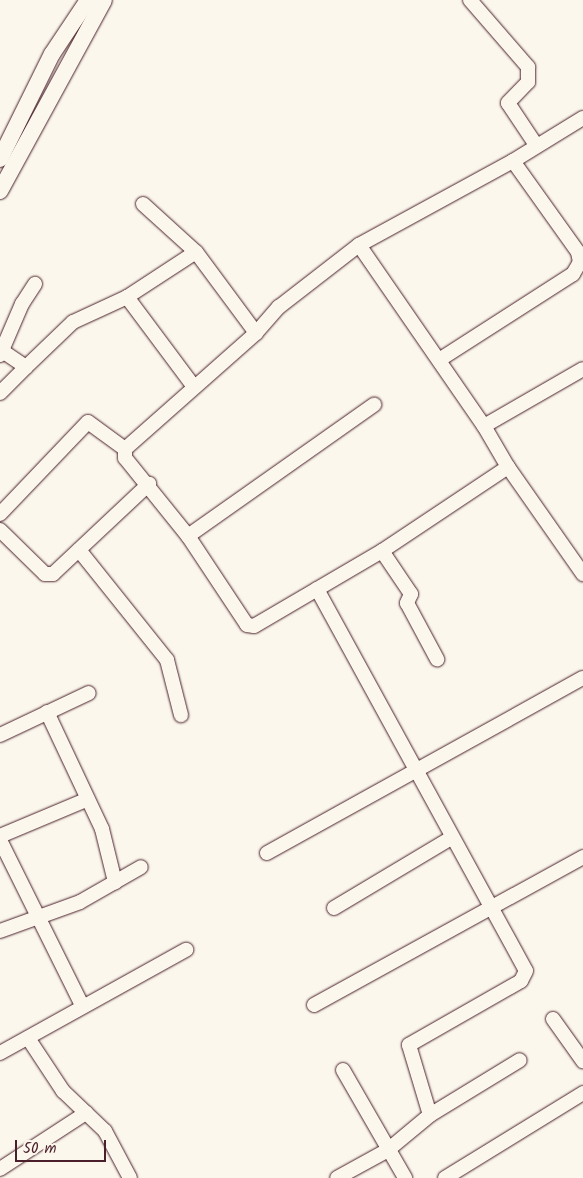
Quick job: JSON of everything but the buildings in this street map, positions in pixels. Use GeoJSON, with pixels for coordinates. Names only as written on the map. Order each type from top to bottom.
{"type":"FeatureCollection","features":[{"type":"Feature","properties":{"kind":"street"},"geometry":{"type":"LineString","coordinates":[[2,149],[52,54],[88,0]]}},
{"type":"Feature","properties":{"kind":"street"},"geometry":{"type":"LineString","coordinates":[[0,191],[104,0]]}},
{"type":"Feature","properties":{"kind":"street"},"geometry":{"type":"LineString","coordinates":[[470,0],[528,67],[528,82],[508,103],[536,145]]}},
{"type":"Feature","properties":{"kind":"street"},"geometry":{"type":"LineString","coordinates":[[125,449],[256,333],[279,307],[359,246],[513,161],[536,145],[583,118]]}},
{"type":"Feature","properties":{"kind":"street"},"geometry":{"type":"LineString","coordinates":[[439,360],[572,274],[580,262],[578,252],[513,161]]}},
{"type":"Feature","properties":{"kind":"street"},"geometry":{"type":"LineString","coordinates":[[143,204],[196,252],[256,333]]}},
{"type":"Feature","properties":{"kind":"street"},"geometry":{"type":"LineString","coordinates":[[359,246],[439,360],[484,426],[508,466],[583,574]]}},
{"type":"Feature","properties":{"kind":"street"},"geometry":{"type":"LineString","coordinates":[[0,393],[74,322],[127,296],[196,252]]}},
{"type":"Feature","properties":{"kind":"street"},"geometry":{"type":"LineString","coordinates":[[26,366],[1,353],[35,284]]}},
{"type":"Feature","properties":{"kind":"street"},"geometry":{"type":"LineString","coordinates":[[127,296],[194,386]]}},
{"type":"Feature","properties":{"kind":"street"},"geometry":{"type":"LineString","coordinates":[[484,426],[583,369]]}},
{"type":"Feature","properties":{"kind":"street"},"geometry":{"type":"LineString","coordinates":[[188,536],[374,406]]}},
{"type":"Feature","properties":{"kind":"street"},"geometry":{"type":"LineString","coordinates":[[0,514],[88,422],[125,449],[126,458],[150,484],[188,536],[247,625],[254,626],[382,551],[508,466]]}},
{"type":"Feature","properties":{"kind":"street"},"geometry":{"type":"LineString","coordinates":[[0,530],[49,575],[79,550],[150,484]]}},
{"type":"Feature","properties":{"kind":"street"},"geometry":{"type":"LineString","coordinates":[[79,550],[167,660],[181,715]]}},
{"type":"Feature","properties":{"kind":"street"},"geometry":{"type":"LineString","coordinates":[[382,551],[411,594],[407,603],[437,659]]}},
{"type":"Feature","properties":{"kind":"street"},"geometry":{"type":"LineString","coordinates":[[317,589],[414,772],[526,974],[521,981],[409,1046],[430,1115]]}},
{"type":"Feature","properties":{"kind":"street"},"geometry":{"type":"LineString","coordinates":[[267,852],[583,678]]}},
{"type":"Feature","properties":{"kind":"street"},"geometry":{"type":"LineString","coordinates":[[0,735],[89,693]]}},
{"type":"Feature","properties":{"kind":"street"},"geometry":{"type":"LineString","coordinates":[[47,712],[109,849],[116,882]]}},
{"type":"Feature","properties":{"kind":"street"},"geometry":{"type":"LineString","coordinates":[[82,1008],[0,838],[88,799]]}},
{"type":"Feature","properties":{"kind":"street"},"geometry":{"type":"LineString","coordinates":[[334,908],[451,838]]}},
{"type":"Feature","properties":{"kind":"street"},"geometry":{"type":"LineString","coordinates":[[314,1005],[583,857]]}},
{"type":"Feature","properties":{"kind":"street"},"geometry":{"type":"LineString","coordinates":[[0,931],[38,919],[116,882],[141,867]]}},
{"type":"Feature","properties":{"kind":"street"},"geometry":{"type":"LineString","coordinates":[[0,1053],[186,950]]}},
{"type":"Feature","properties":{"kind":"street"},"geometry":{"type":"LineString","coordinates":[[553,1019],[583,1061]]}},
{"type":"Feature","properties":{"kind":"street"},"geometry":{"type":"LineString","coordinates":[[28,1038],[62,1091],[105,1132],[130,1178]]}},
{"type":"Feature","properties":{"kind":"street"},"geometry":{"type":"LineString","coordinates":[[336,1178],[388,1150],[430,1115],[520,1060]]}},
{"type":"Feature","properties":{"kind":"street"},"geometry":{"type":"LineString","coordinates":[[343,1070],[405,1178]]}},
{"type":"Feature","properties":{"kind":"street"},"geometry":{"type":"LineString","coordinates":[[445,1178],[583,1093]]}},
{"type":"Feature","properties":{"kind":"street"},"geometry":{"type":"LineString","coordinates":[[0,1169],[86,1113]]}}]}
